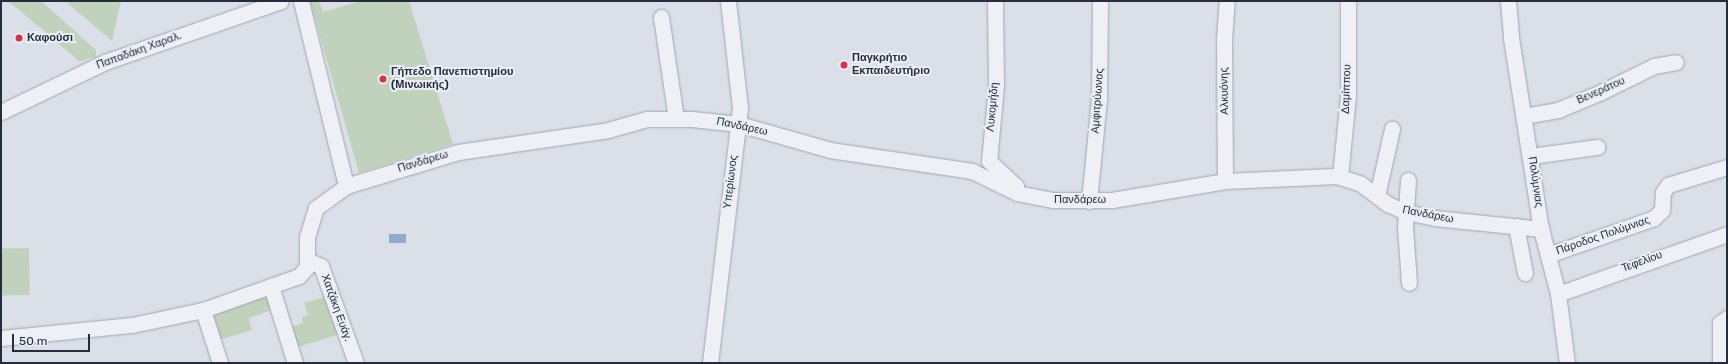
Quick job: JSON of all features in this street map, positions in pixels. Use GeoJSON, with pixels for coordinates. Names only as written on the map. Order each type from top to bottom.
{"type":"FeatureCollection","features":[{"type":"Feature","properties":{"kind":"street","name":"Παπαδάκη Χαραλ."},"geometry":{"type":"LineString","coordinates":[[1,112],[105,62],[281,1]]}},
{"type":"Feature","properties":{"kind":"street"},"geometry":{"type":"LineString","coordinates":[[301,1],[346,186]]}},
{"type":"Feature","properties":{"kind":"street","name":"Υπερίωνος"},"geometry":{"type":"LineString","coordinates":[[710,363],[739,124],[739,95],[728,1]]}},
{"type":"Feature","properties":{"kind":"street","name":"Λυκομήδη"},"geometry":{"type":"LineString","coordinates":[[995,1],[996,86],[989,161],[1027,195]]}},
{"type":"Feature","properties":{"kind":"street","name":"Αμφιτρύωνος"},"geometry":{"type":"LineString","coordinates":[[1089,201],[1099,99],[1100,1]]}},
{"type":"Feature","properties":{"kind":"street","name":"Αλκυόνης"},"geometry":{"type":"LineString","coordinates":[[1225,181],[1224,40],[1227,1]]}},
{"type":"Feature","properties":{"kind":"street","name":"Δαμίππου"},"geometry":{"type":"LineString","coordinates":[[1340,176],[1348,96],[1348,1]]}},
{"type":"Feature","properties":{"kind":"street","name":"Πολύμνιας"},"geometry":{"type":"LineString","coordinates":[[1508,1],[1509,24],[1531,156],[1541,229],[1558,294],[1567,363]]}},
{"type":"Feature","properties":{"kind":"street"},"geometry":{"type":"LineString","coordinates":[[661,17],[676,118]]}},
{"type":"Feature","properties":{"kind":"street","name":"Βενεράτου"},"geometry":{"type":"LineString","coordinates":[[1524,116],[1558,110],[1601,92],[1654,66],[1676,62]]}},
{"type":"Feature","properties":{"kind":"street","name":"Πανδάρεω"},"geometry":{"type":"LineString","coordinates":[[308,261],[307,237],[316,208],[346,186],[458,152],[608,130],[647,119],[676,118],[739,124],[830,150],[972,171],[1027,195],[1062,201],[1089,201],[1126,198],[1225,181],[1340,176],[1361,184],[1377,196],[1405,212],[1435,218],[1541,229]]}},
{"type":"Feature","properties":{"kind":"street"},"geometry":{"type":"LineString","coordinates":[[1377,196],[1392,129]]}},
{"type":"Feature","properties":{"kind":"street"},"geometry":{"type":"LineString","coordinates":[[1531,156],[1597,147]]}},
{"type":"Feature","properties":{"kind":"street","name":"Πάροδος Πολύμνιας"},"geometry":{"type":"LineString","coordinates":[[1548,255],[1654,218],[1662,210],[1663,192],[1668,185],[1727,167]]}},
{"type":"Feature","properties":{"kind":"street"},"geometry":{"type":"LineString","coordinates":[[1408,180],[1405,212],[1409,283]]}},
{"type":"Feature","properties":{"kind":"street"},"geometry":{"type":"LineString","coordinates":[[1516,226],[1525,273]]}},
{"type":"Feature","properties":{"kind":"street","name":"Τεφελίου"},"geometry":{"type":"LineString","coordinates":[[1558,294],[1687,246],[1727,234]]}},
{"type":"Feature","properties":{"kind":"street"},"geometry":{"type":"LineString","coordinates":[[1,338],[132,326],[203,310],[299,276],[308,267],[308,261]]}},
{"type":"Feature","properties":{"kind":"street","name":"Χατζάκη Ευάγ."},"geometry":{"type":"LineString","coordinates":[[308,261],[321,266],[356,363]]}},
{"type":"Feature","properties":{"kind":"street"},"geometry":{"type":"LineString","coordinates":[[271,286],[295,363]]}},
{"type":"Feature","properties":{"kind":"street"},"geometry":{"type":"LineString","coordinates":[[203,310],[220,363]]}},
{"type":"Feature","properties":{"kind":"street"},"geometry":{"type":"LineString","coordinates":[[1720,363],[1720,323],[1727,318]]}},
{"type":"Feature","properties":{"kind":"green space"},"geometry":{"type":"Polygon","coordinates":[[[4,1],[41,1],[96,50],[96,57],[79,61],[12,4],[4,1]]]}},
{"type":"Feature","properties":{"kind":"green space"},"geometry":{"type":"Polygon","coordinates":[[[65,1],[121,1],[112,41],[65,1]]]}},
{"type":"Feature","properties":{"kind":"green space","name":"Γήπεδο Πανεπιστημίου (Μινωικής)"},"geometry":{"type":"Polygon","coordinates":[[[310,1],[319,1],[323,12],[361,1],[409,1],[453,144],[359,173],[310,1]]]}},
{"type":"Feature","properties":{"kind":"green space"},"geometry":{"type":"Polygon","coordinates":[[[1,248],[29,248],[30,295],[2,295],[1,248]]]}},
{"type":"Feature","properties":{"kind":"green space"},"geometry":{"type":"Polygon","coordinates":[[[269,291],[275,309],[249,318],[252,330],[219,340],[210,312],[269,291]]]}},
{"type":"Feature","properties":{"kind":"green space"},"geometry":{"type":"Polygon","coordinates":[[[328,296],[340,334],[295,348],[288,328],[303,323],[302,317],[308,315],[304,303],[328,296]]]}},
{"type":"Feature","properties":{"kind":"water"},"geometry":{"type":"Polygon","coordinates":[[[389,234],[406,234],[406,243],[389,243],[389,234]]]}},
{"type":"Feature","properties":{"kind":"place","name":"Καφούσι"},"geometry":{"type":"Point","coordinates":[19,38]}},
{"type":"Feature","properties":{"kind":"place","name":"Παγκρήτιο Εκπαιδευτήριο"},"geometry":{"type":"Point","coordinates":[844,65]}},
{"type":"Feature","properties":{"kind":"place","name":"Γήπεδο Πανεπιστημίου (Μινωικής)"},"geometry":{"type":"Point","coordinates":[383,79]}}]}
